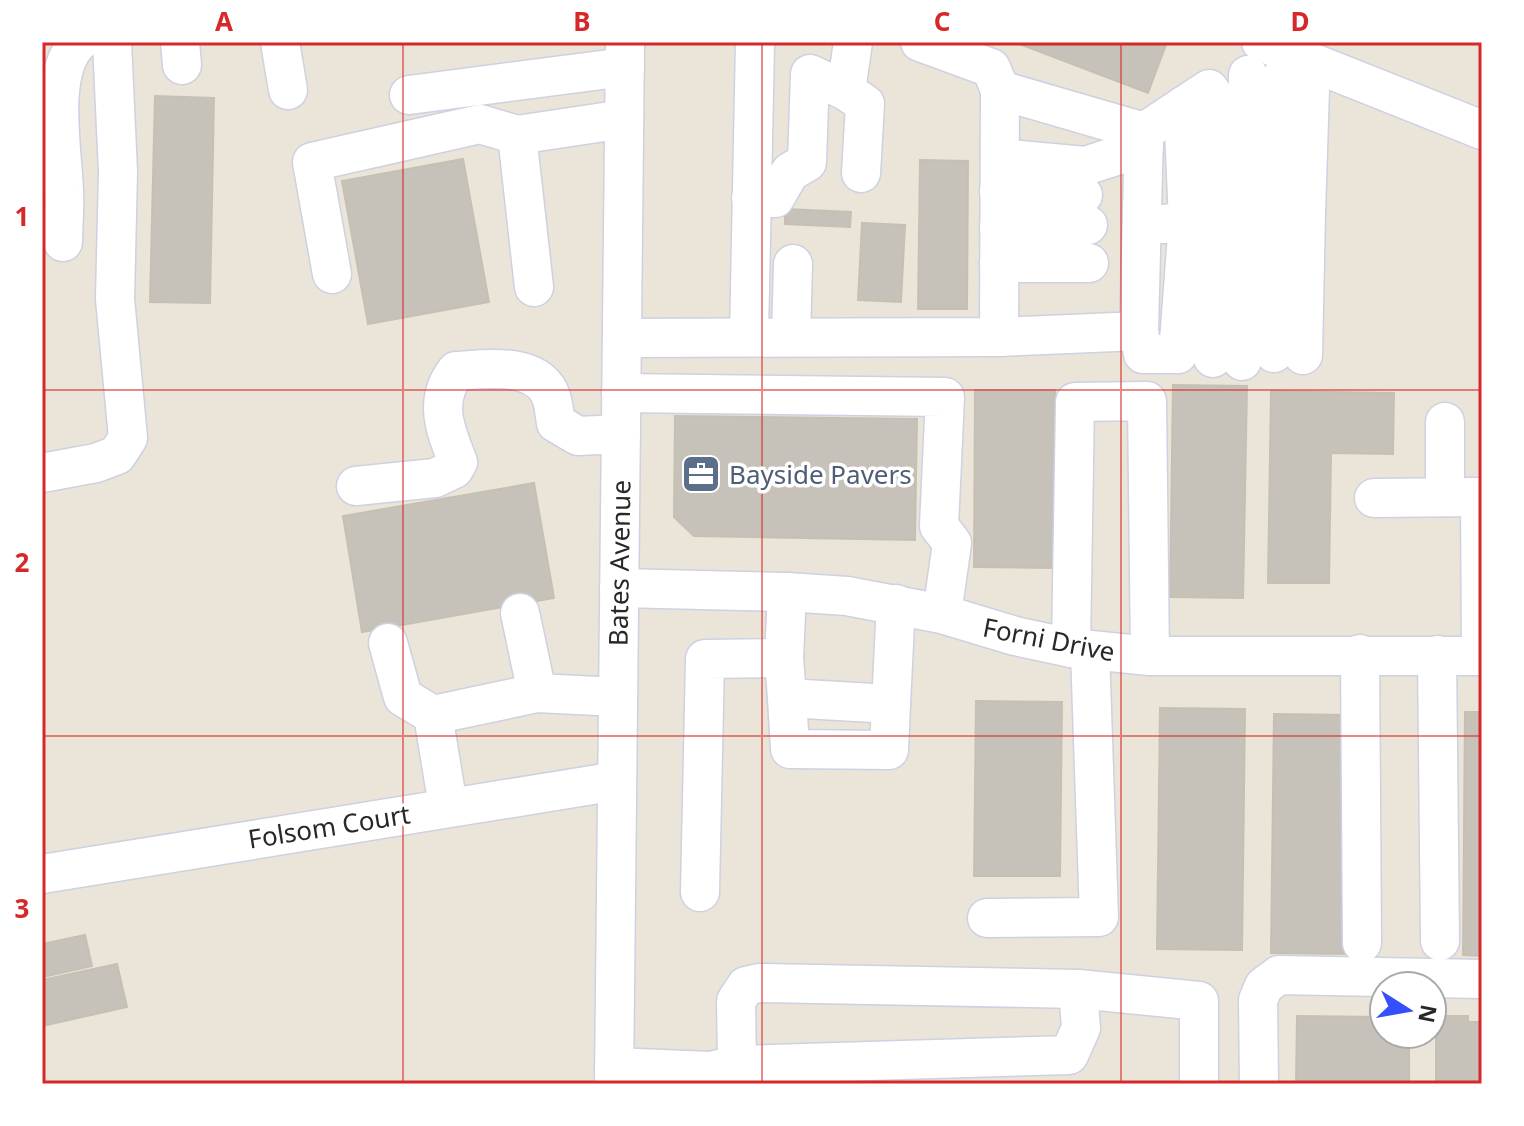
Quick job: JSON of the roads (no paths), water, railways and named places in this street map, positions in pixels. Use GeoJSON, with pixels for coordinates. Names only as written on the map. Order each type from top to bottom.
{"type":"FeatureCollection","features":[{"type":"Feature","properties":{"kind":"street"},"geometry":{"type":"LineString","coordinates":[[63,242],[64,192],[58,123],[69,51],[79,42]]}},
{"type":"Feature","properties":{"kind":"street"},"geometry":{"type":"LineString","coordinates":[[42,473],[96,463],[117,455],[128,438],[115,299],[118,172],[112,42]]}},
{"type":"Feature","properties":{"kind":"street"},"geometry":{"type":"LineString","coordinates":[[280,42],[288,90]]}},
{"type":"Feature","properties":{"kind":"street"},"geometry":{"type":"LineString","coordinates":[[749,337],[755,42]]}},
{"type":"Feature","properties":{"kind":"street"},"geometry":{"type":"LineString","coordinates":[[846,91],[853,42]]}},
{"type":"Feature","properties":{"kind":"street"},"geometry":{"type":"LineString","coordinates":[[920,42],[991,68],[1000,90],[999,337]]}},
{"type":"Feature","properties":{"kind":"street"},"geometry":{"type":"LineString","coordinates":[[409,95],[551,59],[625,55]]}},
{"type":"Feature","properties":{"kind":"street","name":"Bates Avenue"},"geometry":{"type":"LineString","coordinates":[[614,1075],[625,55]]}},
{"type":"Feature","properties":{"kind":"street"},"geometry":{"type":"LineString","coordinates":[[1275,71],[1482,130]]}},
{"type":"Feature","properties":{"kind":"street"},"geometry":{"type":"LineString","coordinates":[[1275,71],[1247,217],[1258,357],[1247,217],[1275,71]]}},
{"type":"Feature","properties":{"kind":"street"},"geometry":{"type":"LineString","coordinates":[[751,198],[775,198],[790,172],[807,162],[810,74],[865,104],[861,173]]}},
{"type":"Feature","properties":{"kind":"street"},"geometry":{"type":"LineString","coordinates":[[1000,90],[1144,139]]}},
{"type":"Feature","properties":{"kind":"street"},"geometry":{"type":"LineString","coordinates":[[999,210],[1144,139],[1183,106],[1247,217]]}},
{"type":"Feature","properties":{"kind":"street"},"geometry":{"type":"LineString","coordinates":[[332,274],[312,162],[480,124],[517,135],[624,119]]}},
{"type":"Feature","properties":{"kind":"street"},"geometry":{"type":"LineString","coordinates":[[517,135],[534,287]]}},
{"type":"Feature","properties":{"kind":"street"},"geometry":{"type":"LineString","coordinates":[[1144,139],[1139,331],[1143,354],[1178,354],[1247,217]]}},
{"type":"Feature","properties":{"kind":"street"},"geometry":{"type":"LineString","coordinates":[[999,210],[1086,210]]}},
{"type":"Feature","properties":{"kind":"street"},"geometry":{"type":"LineString","coordinates":[[999,210],[1089,263]]}},
{"type":"Feature","properties":{"kind":"street"},"geometry":{"type":"LineString","coordinates":[[1142,226],[1247,217]]}},
{"type":"Feature","properties":{"kind":"street"},"geometry":{"type":"LineString","coordinates":[[791,337],[793,264]]}},
{"type":"Feature","properties":{"kind":"street"},"geometry":{"type":"LineString","coordinates":[[622,338],[999,337],[1139,331]]}},
{"type":"Feature","properties":{"kind":"street"},"geometry":{"type":"LineString","coordinates":[[356,486],[435,478],[454,469],[458,462],[446,431],[443,402],[446,384],[456,371],[490,368],[525,372],[540,378],[551,395],[556,423],[578,436],[621,434]]}},
{"type":"Feature","properties":{"kind":"street"},"geometry":{"type":"LineString","coordinates":[[621,393],[945,397],[939,526],[952,543],[942,614]]}},
{"type":"Feature","properties":{"kind":"street"},"geometry":{"type":"LineString","coordinates":[[987,918],[1099,917],[1081,650],[1075,402],[1147,401],[1150,656]]}},
{"type":"Feature","properties":{"kind":"street"},"geometry":{"type":"LineString","coordinates":[[1445,422],[1469,497],[1481,656]]}},
{"type":"Feature","properties":{"kind":"street"},"geometry":{"type":"LineString","coordinates":[[1374,498],[1469,497]]}},
{"type":"Feature","properties":{"kind":"street","name":"Forni Drive"},"geometry":{"type":"LineString","coordinates":[[619,588],[847,596],[942,614],[1015,636],[1081,650],[1150,656],[1481,656]]}},
{"type":"Feature","properties":{"kind":"street"},"geometry":{"type":"LineString","coordinates":[[787,592],[784,658],[790,749],[889,750],[896,604]]}},
{"type":"Feature","properties":{"kind":"street"},"geometry":{"type":"LineString","coordinates":[[520,613],[537,693]]}},
{"type":"Feature","properties":{"kind":"street"},"geometry":{"type":"LineString","coordinates":[[388,643],[403,697],[433,715],[537,693],[618,697]]}},
{"type":"Feature","properties":{"kind":"street"},"geometry":{"type":"LineString","coordinates":[[1360,654],[1362,943]]}},
{"type":"Feature","properties":{"kind":"street"},"geometry":{"type":"LineString","coordinates":[[1437,655],[1440,941]]}},
{"type":"Feature","properties":{"kind":"street"},"geometry":{"type":"LineString","coordinates":[[700,892],[705,659],[784,658]]}},
{"type":"Feature","properties":{"kind":"street"},"geometry":{"type":"LineString","coordinates":[[787,698],[891,704]]}},
{"type":"Feature","properties":{"kind":"street"},"geometry":{"type":"LineString","coordinates":[[433,715],[448,806]]}},
{"type":"Feature","properties":{"kind":"street","name":"Folsom Court"},"geometry":{"type":"LineString","coordinates":[[42,874],[617,781]]}},
{"type":"Feature","properties":{"kind":"street"},"geometry":{"type":"LineString","coordinates":[[1259,1084],[1258,1000],[1264,986],[1279,975],[1482,979]]}},
{"type":"Feature","properties":{"kind":"street"},"geometry":{"type":"LineString","coordinates":[[719,1073],[736,1001],[746,986],[759,983],[1078,989],[1199,1001],[1199,1084]]}},
{"type":"Feature","properties":{"kind":"street"},"geometry":{"type":"LineString","coordinates":[[614,1075],[719,1073],[1069,1055],[1081,1028],[1078,989]]}},
{"type":"Feature","properties":{"kind":"place","name":"Bayside Pavers"},"geometry":{"type":"Point","coordinates":[701,474]}}]}
